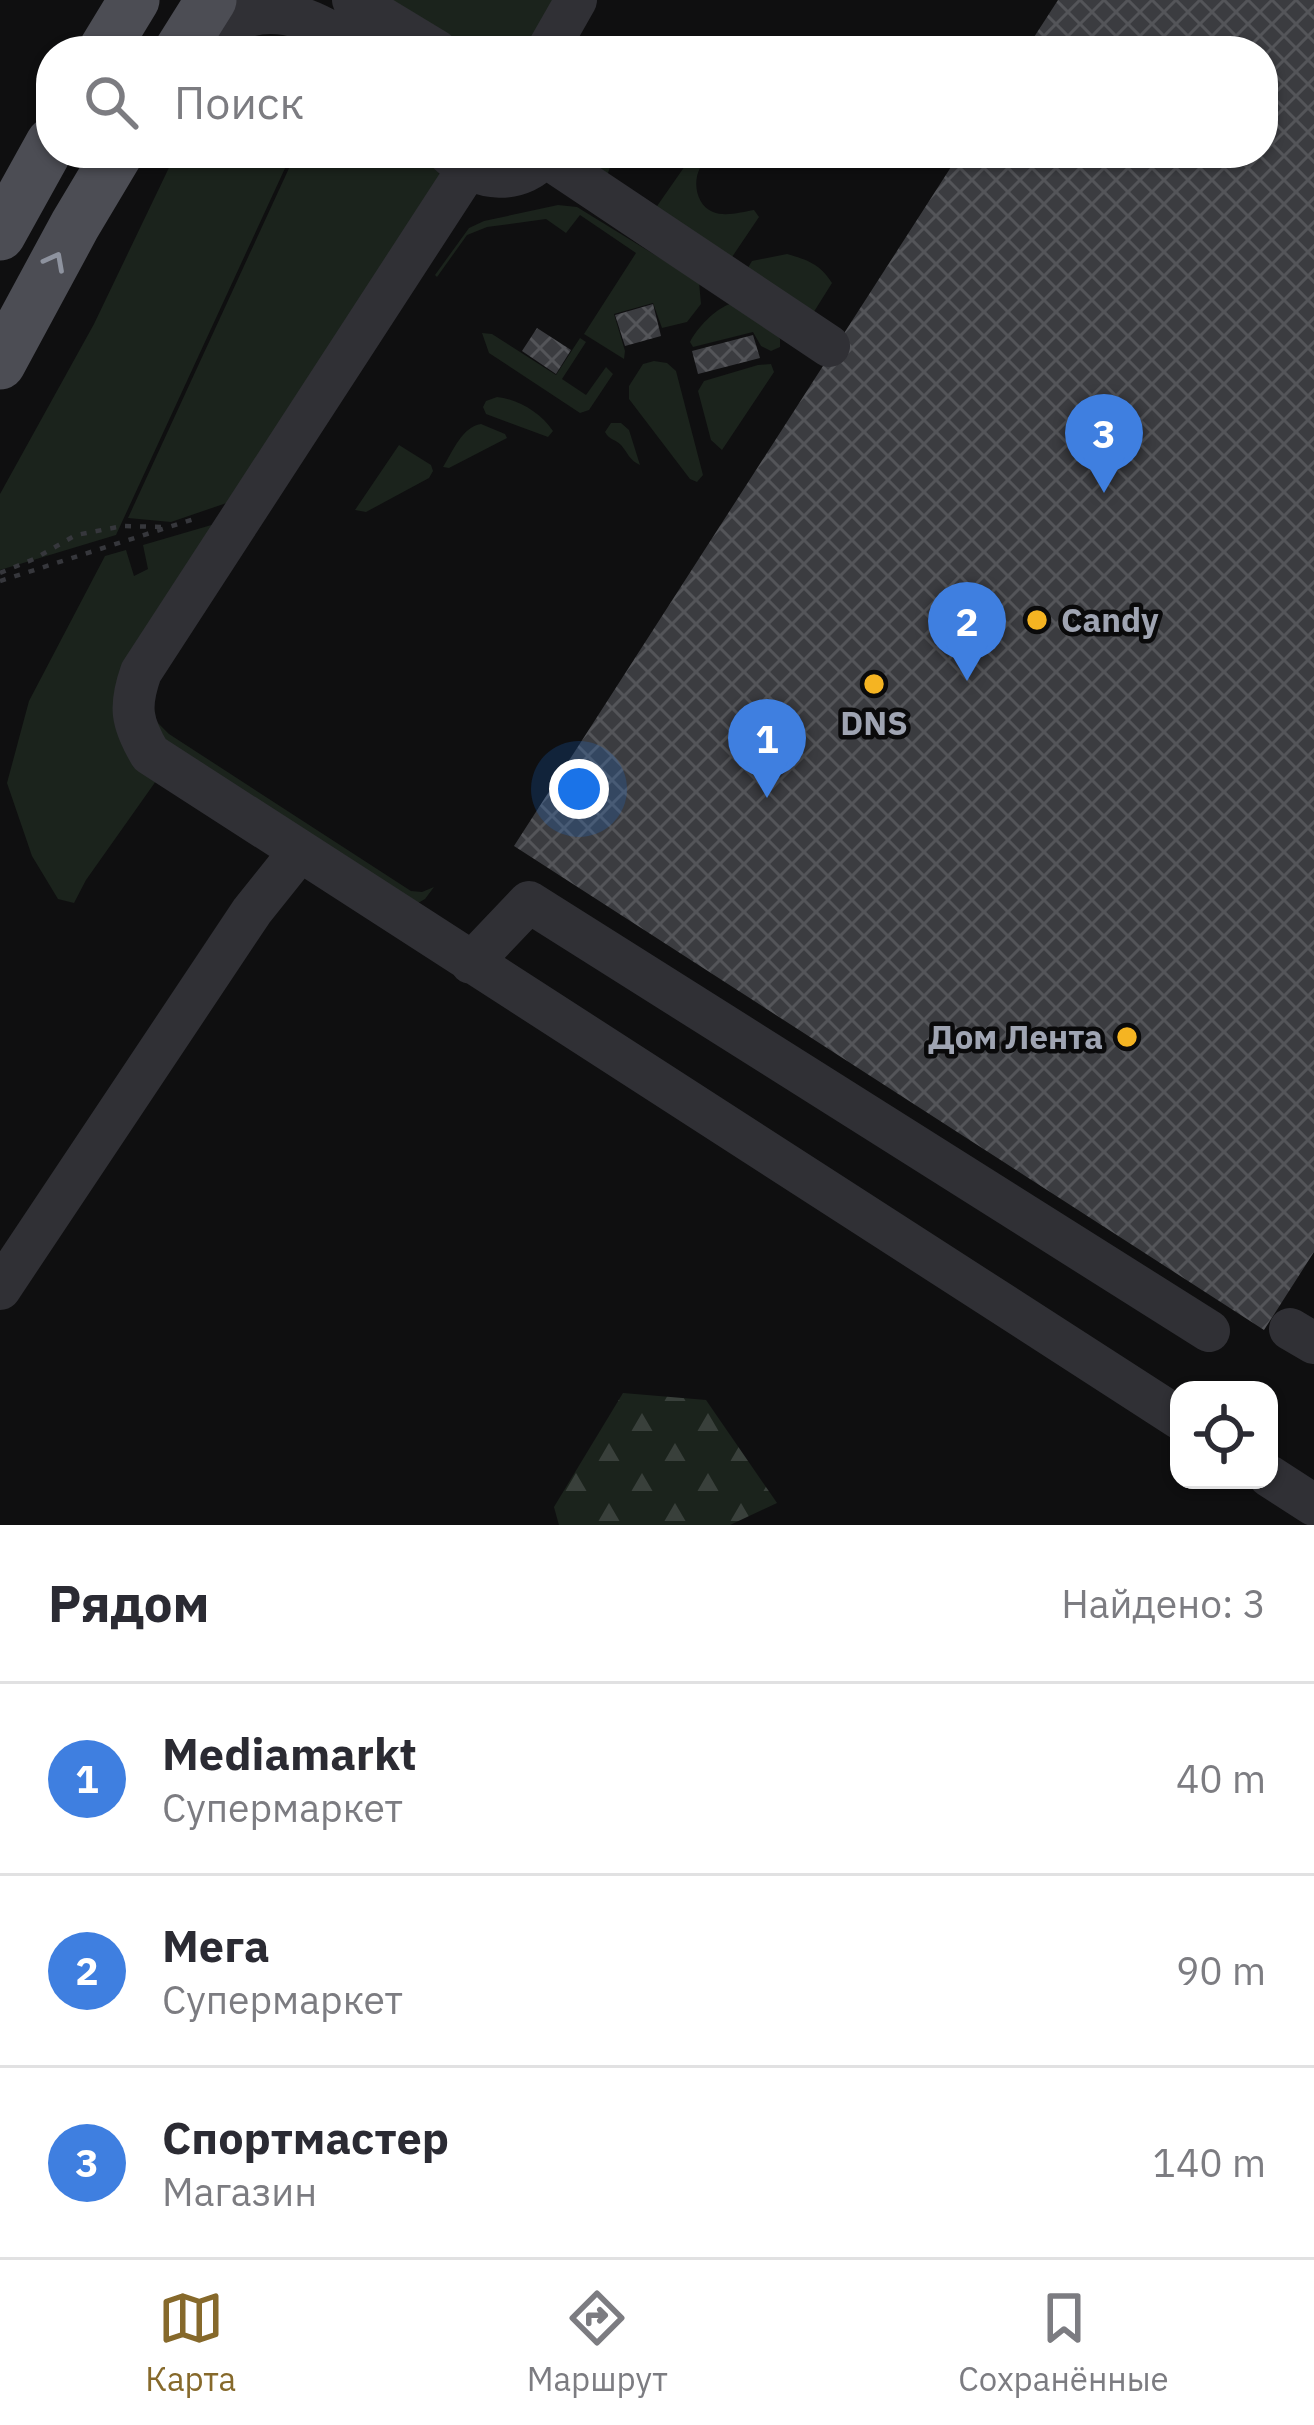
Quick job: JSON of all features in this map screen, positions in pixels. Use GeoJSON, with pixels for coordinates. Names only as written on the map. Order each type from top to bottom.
{"type":"FeatureCollection","features":[{"type":"Feature","properties":{"kind":"main road"},"geometry":{"type":"LineString","coordinates":[[112,36],[134,0]]}},
{"type":"Feature","properties":{"kind":"main road"},"geometry":{"type":"LineString","coordinates":[[188,36],[211,0]]}},
{"type":"Feature","properties":{"kind":"main road"},"geometry":{"type":"LineString","coordinates":[[0,235],[37,168]]}},
{"type":"Feature","properties":{"kind":"main road"},"geometry":{"type":"LineString","coordinates":[[0,364],[109,168]]}},
{"type":"Feature","properties":{"kind":"lane"},"geometry":{"type":"LineString","coordinates":[[353,0],[412,36]]}},
{"type":"Feature","properties":{"kind":"lane"},"geometry":{"type":"LineString","coordinates":[[556,36],[576,0]]}},
{"type":"Feature","properties":{"kind":"lane"},"geometry":{"type":"LineString","coordinates":[[212,36],[241,18],[277,11],[316,20],[339,36]]}},
{"type":"Feature","properties":{"kind":"lane"},"geometry":{"type":"LineString","coordinates":[[454,168],[254,499],[141,672],[132,697],[135,729],[150,754],[1170,1412]]}},
{"type":"Feature","properties":{"kind":"lane"},"geometry":{"type":"LineString","coordinates":[[470,168],[488,177],[510,177],[532,168]]}},
{"type":"Feature","properties":{"kind":"lane"},"geometry":{"type":"LineString","coordinates":[[567,168],[830,346]]}},
{"type":"Feature","properties":{"kind":"lane"},"geometry":{"type":"LineString","coordinates":[[0,1289],[252,911],[300,851]]}},
{"type":"Feature","properties":{"kind":"lane"},"geometry":{"type":"LineString","coordinates":[[471,963],[529,902],[1209,1331]]}},
{"type":"Feature","properties":{"kind":"lane"},"geometry":{"type":"LineString","coordinates":[[1278,1482],[1314,1505]]}},
{"type":"Feature","properties":{"kind":"path"},"geometry":{"type":"LineString","coordinates":[[0,581],[254,499]]}},
{"type":"Feature","properties":{"kind":"path"},"geometry":{"type":"LineString","coordinates":[[0,573],[76,536],[124,526],[170,527]]}},
{"type":"Feature","properties":{"kind":"green space"},"geometry":{"type":"Polygon","coordinates":[[[387,0],[566,0],[540,36],[446,36],[387,0]]]}},
{"type":"Feature","properties":{"kind":"green space"},"geometry":{"type":"Polygon","coordinates":[[[169,168],[285,168],[116,535],[0,570],[0,494],[94,324],[169,168]]]}},
{"type":"Feature","properties":{"kind":"green space"},"geometry":{"type":"Polygon","coordinates":[[[289,168],[437,168],[445,192],[247,496],[171,522],[128,518],[289,168]]]}},
{"type":"Feature","properties":{"kind":"green space"},"geometry":{"type":"Polygon","coordinates":[[[592,168],[610,168],[606,179],[655,209],[684,168],[701,168],[696,180],[703,205],[723,214],[754,210],[759,217],[728,263],[602,181],[592,168]]]}},
{"type":"Feature","properties":{"kind":"green space"},"geometry":{"type":"Polygon","coordinates":[[[558,205],[577,207],[699,282],[701,304],[687,322],[662,328],[653,303],[614,314],[624,359],[584,334],[636,253],[580,215],[566,233],[546,219],[487,227],[467,235],[435,275],[469,228],[558,205]]]}},
{"type":"Feature","properties":{"kind":"green space"},"geometry":{"type":"Polygon","coordinates":[[[787,254],[813,264],[832,283],[810,318],[743,276],[752,261],[787,254]]]}},
{"type":"Feature","properties":{"kind":"green space"},"geometry":{"type":"Polygon","coordinates":[[[730,304],[776,334],[780,347],[771,351],[761,346],[753,332],[693,347],[690,342],[702,325],[730,304]]]}},
{"type":"Feature","properties":{"kind":"green space"},"geometry":{"type":"Polygon","coordinates":[[[482,333],[492,334],[556,375],[580,338],[586,342],[562,379],[586,395],[606,367],[613,374],[589,410],[580,413],[489,353],[482,333]]]}},
{"type":"Feature","properties":{"kind":"green space"},"geometry":{"type":"Polygon","coordinates":[[[654,361],[676,371],[703,475],[697,482],[629,399],[629,386],[643,364],[654,361]]]}},
{"type":"Feature","properties":{"kind":"green space"},"geometry":{"type":"Polygon","coordinates":[[[771,364],[774,372],[722,450],[711,440],[698,391],[704,381],[771,364]]]}},
{"type":"Feature","properties":{"kind":"green space"},"geometry":{"type":"Polygon","coordinates":[[[497,397],[528,408],[553,431],[548,437],[486,414],[486,401],[497,397]]]}},
{"type":"Feature","properties":{"kind":"green space"},"geometry":{"type":"Polygon","coordinates":[[[611,423],[621,423],[629,430],[640,465],[607,435],[611,423]]]}},
{"type":"Feature","properties":{"kind":"green space"},"geometry":{"type":"Polygon","coordinates":[[[481,424],[507,438],[443,467],[463,435],[481,424]]]}},
{"type":"Feature","properties":{"kind":"green space"},"geometry":{"type":"Polygon","coordinates":[[[399,445],[431,465],[429,478],[366,512],[355,510],[399,445]]]}},
{"type":"Feature","properties":{"kind":"green space"},"geometry":{"type":"Polygon","coordinates":[[[232,519],[133,672],[156,781],[74,903],[58,899],[32,856],[7,783],[29,701],[105,556],[126,550],[134,576],[148,569],[143,545],[232,519]]]}},
{"type":"Feature","properties":{"kind":"green space"},"geometry":{"type":"Polygon","coordinates":[[[152,696],[156,721],[169,734],[411,891],[434,887],[418,903],[172,750],[155,731],[152,696]]]}},
{"type":"Feature","properties":{"kind":"green space"},"geometry":{"type":"Polygon","coordinates":[[[623,1393],[706,1400],[777,1503],[730,1525],[559,1525],[554,1507],[623,1393]]]}},
{"type":"Feature","properties":{"kind":"building"},"geometry":{"type":"Polygon","coordinates":[[[1058,0],[1314,0],[1314,1252],[1264,1330],[514,846],[950,168],[1278,168],[1278,36],[1035,36],[1058,0]]]}},
{"type":"Feature","properties":{"kind":"building"},"geometry":{"type":"Polygon","coordinates":[[[653,304],[661,336],[625,346],[615,315],[653,304]]]}},
{"type":"Feature","properties":{"kind":"building"},"geometry":{"type":"Polygon","coordinates":[[[537,328],[571,350],[556,374],[522,351],[537,328]]]}},
{"type":"Feature","properties":{"kind":"building"},"geometry":{"type":"Polygon","coordinates":[[[753,335],[760,358],[698,374],[692,351],[753,335]]]}},
{"type":"Feature","properties":{"kind":"place","name":"Спортмастер"},"geometry":{"type":"Point","coordinates":[1104,493]}},
{"type":"Feature","properties":{"kind":"place","name":"Candy"},"geometry":{"type":"Point","coordinates":[1037,620]}},
{"type":"Feature","properties":{"kind":"place","name":"Мега"},"geometry":{"type":"Point","coordinates":[967,681]}},
{"type":"Feature","properties":{"kind":"place","name":"DNS"},"geometry":{"type":"Point","coordinates":[874,684]}},
{"type":"Feature","properties":{"kind":"place","name":"Mediamarkt"},"geometry":{"type":"Point","coordinates":[767,798]}},
{"type":"Feature","properties":{"kind":"place","name":"Дом Лента"},"geometry":{"type":"Point","coordinates":[1127,1037]}}]}
